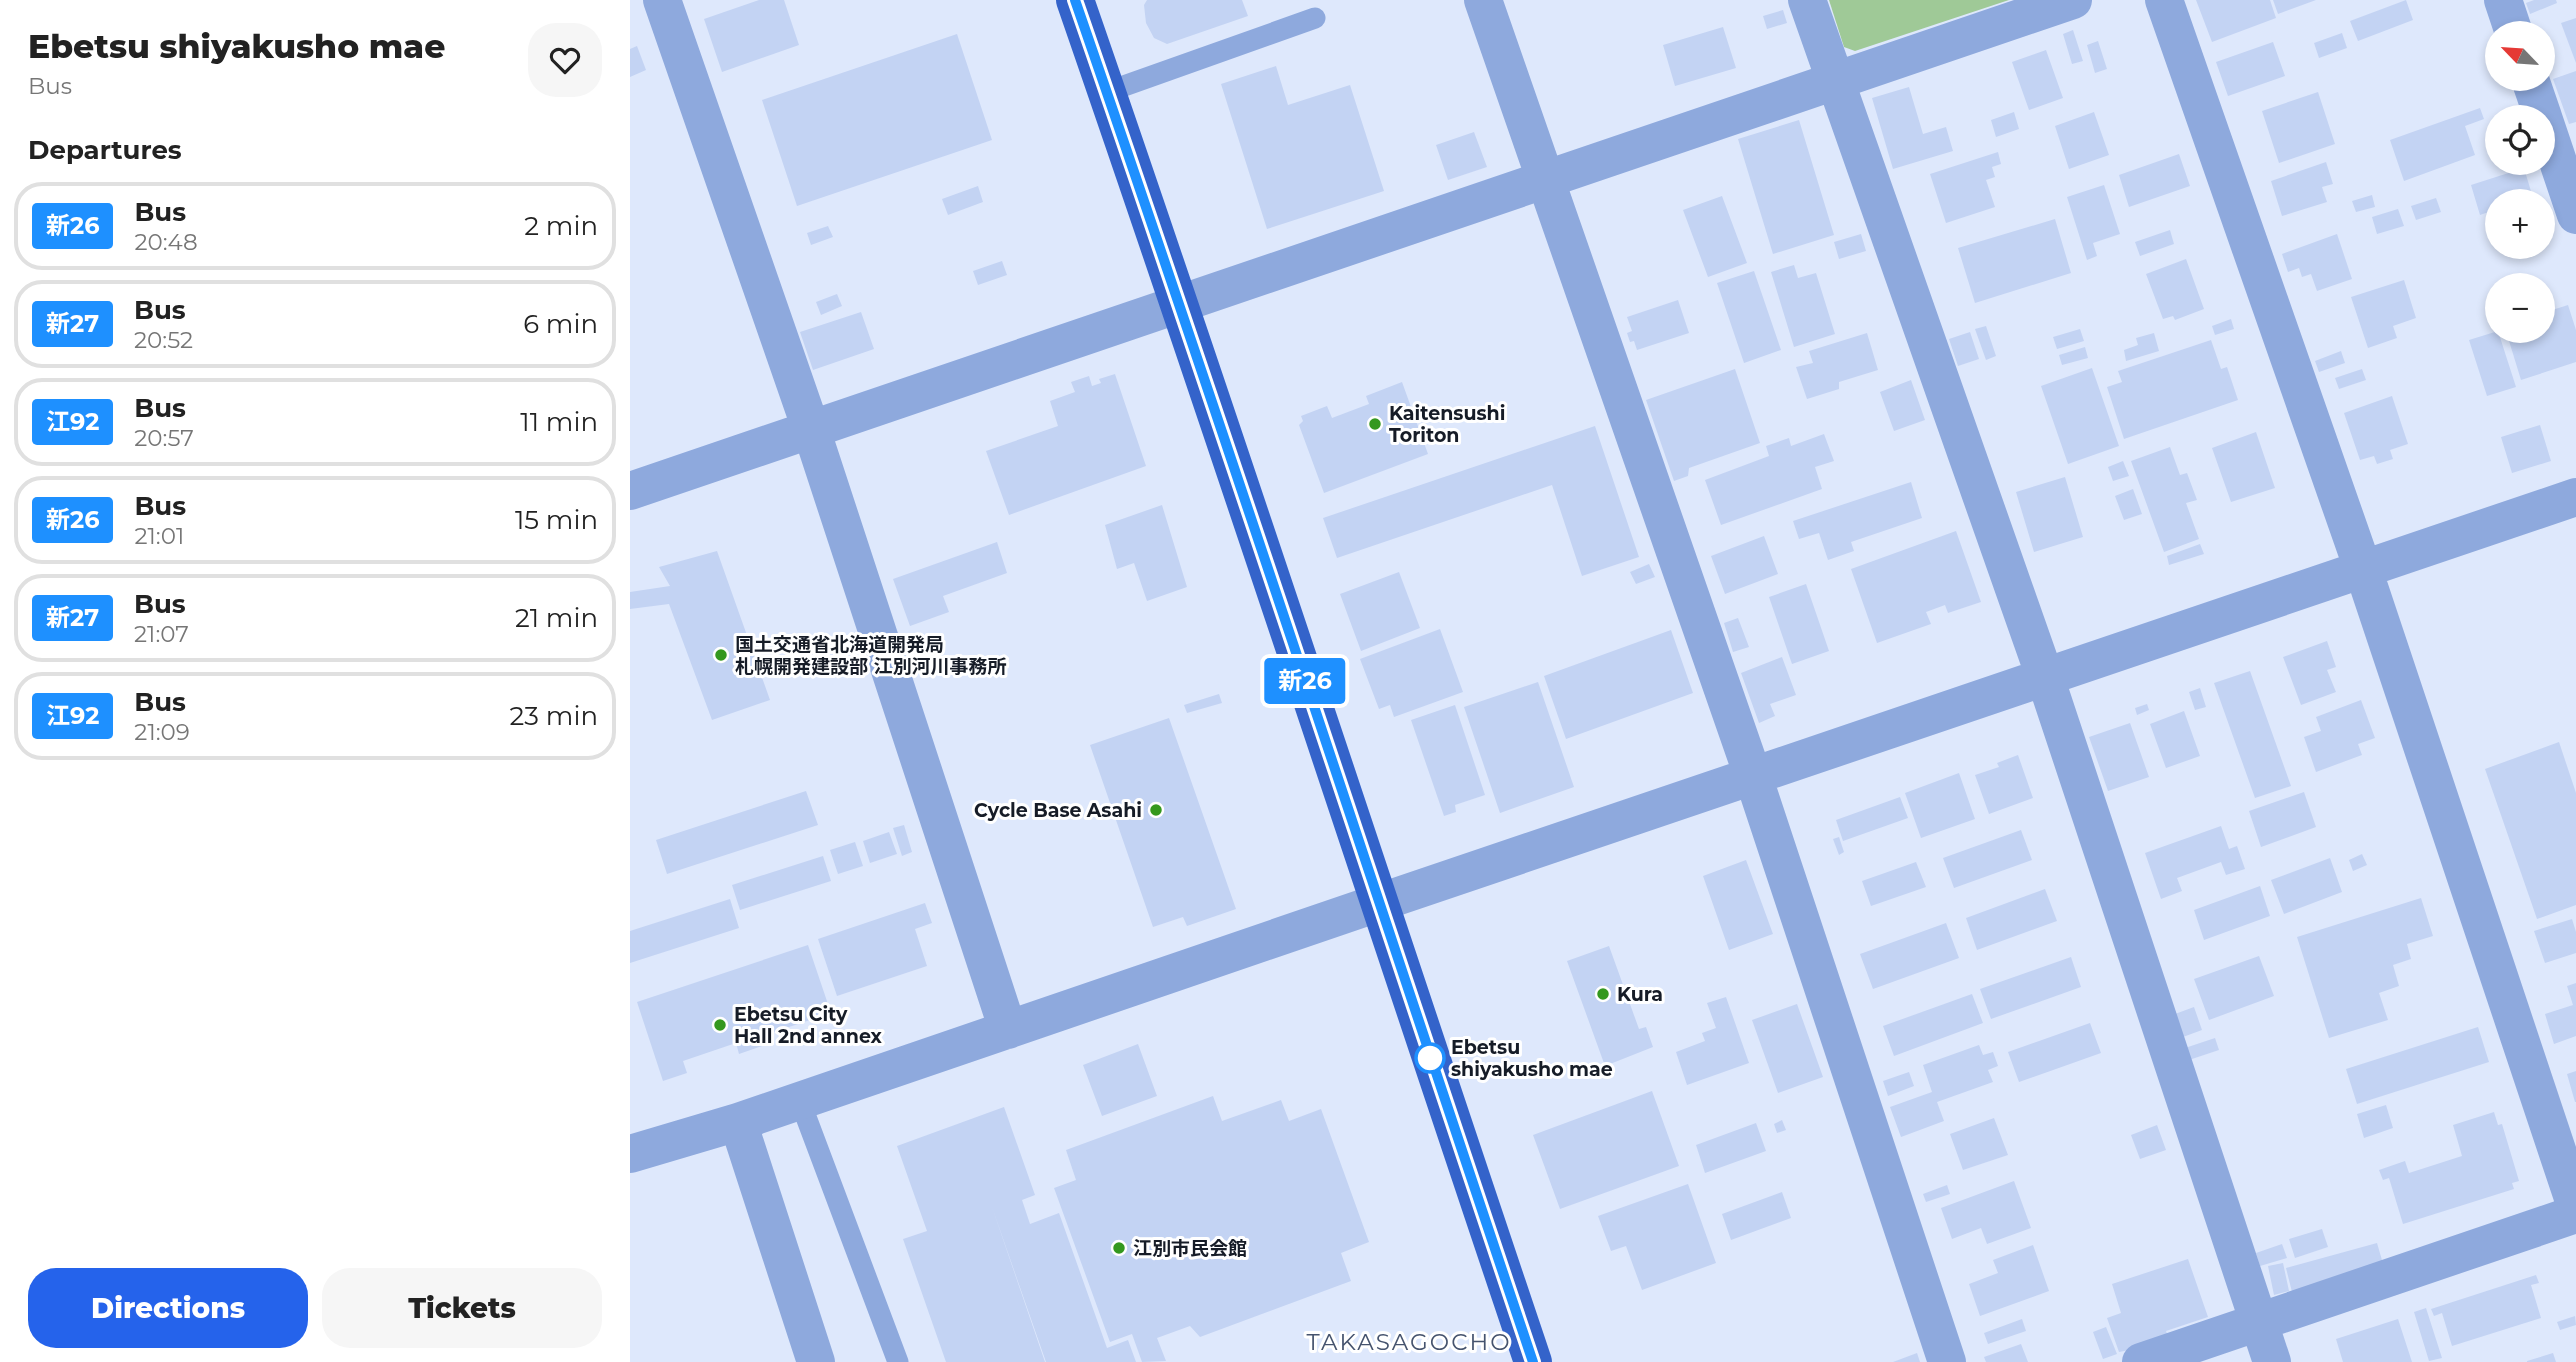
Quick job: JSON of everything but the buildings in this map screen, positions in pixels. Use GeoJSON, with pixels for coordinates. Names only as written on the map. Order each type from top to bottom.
{"type":"FeatureCollection","features":[{"type":"Feature","properties":{"kind":"highway"},"geometry":{"type":"LineString","coordinates":[[1075,0],[1181,304],[1378,903],[1533,1362]]}},
{"type":"Feature","properties":{"kind":"street"},"geometry":{"type":"LineString","coordinates":[[662,0],[811,429],[1009,1030]]}},
{"type":"Feature","properties":{"kind":"street"},"geometry":{"type":"LineString","coordinates":[[1483,0],[1753,776],[1947,1362]]}},
{"type":"Feature","properties":{"kind":"street"},"geometry":{"type":"LineString","coordinates":[[1807,0],[2045,677],[2272,1362]]}},
{"type":"Feature","properties":{"kind":"street"},"geometry":{"type":"LineString","coordinates":[[630,491],[2073,0]]}},
{"type":"Feature","properties":{"kind":"street"},"geometry":{"type":"LineString","coordinates":[[2164,0],[2363,569],[2576,1207]]}},
{"type":"Feature","properties":{"kind":"street"},"geometry":{"type":"LineString","coordinates":[[2503,0],[2510,21]]}},
{"type":"Feature","properties":{"kind":"street"},"geometry":{"type":"LineString","coordinates":[[2555,153],[2576,215]]}},
{"type":"Feature","properties":{"kind":"street"},"geometry":{"type":"LineString","coordinates":[[630,1154],[738,1122],[2576,497]]}},
{"type":"Feature","properties":{"kind":"street"},"geometry":{"type":"LineString","coordinates":[[738,1122],[816,1362]]}},
{"type":"Feature","properties":{"kind":"street"},"geometry":{"type":"LineString","coordinates":[[2141,1362],[2576,1214]]}},
{"type":"Feature","properties":{"kind":"lane"},"geometry":{"type":"LineString","coordinates":[[1107,92],[1315,18]]}},
{"type":"Feature","properties":{"kind":"lane"},"geometry":{"type":"LineString","coordinates":[[800,1101],[898,1362]]}},
{"type":"Feature","properties":{"kind":"green space"},"geometry":{"type":"Polygon","coordinates":[[[1829,0],[2009,0],[1855,51],[1844,47],[1829,0]]]}},
{"type":"Feature","properties":{"kind":"bus line","name":"新26"},"geometry":{"type":"LineString","coordinates":[[1075,0],[1181,304],[1378,903],[1533,1362]]}},
{"type":"Feature","properties":{"kind":"place","name":"Kaitensushi Toriton"},"geometry":{"type":"Point","coordinates":[1375,424]}},
{"type":"Feature","properties":{"kind":"place","name":"国土交通省北海道開発局 札幌開発建設部 江別河川事務所"},"geometry":{"type":"Point","coordinates":[721,655]}},
{"type":"Feature","properties":{"kind":"place","name":"Cycle Base Asahi"},"geometry":{"type":"Point","coordinates":[1156,810]}},
{"type":"Feature","properties":{"kind":"place","name":"Kura"},"geometry":{"type":"Point","coordinates":[1603,994]}},
{"type":"Feature","properties":{"kind":"place","name":"Ebetsu City Hall 2nd annex"},"geometry":{"type":"Point","coordinates":[720,1025]}},
{"type":"Feature","properties":{"kind":"place","name":"Ebetsu shiyakusho mae"},"geometry":{"type":"Point","coordinates":[1430,1058]}},
{"type":"Feature","properties":{"kind":"place","name":"江別市民会館"},"geometry":{"type":"Point","coordinates":[1119,1248]}},
{"type":"Feature","properties":{"kind":"district","name":"TAKASAGOCHO"},"geometry":{"type":"Point","coordinates":[1409,1342]}}]}
